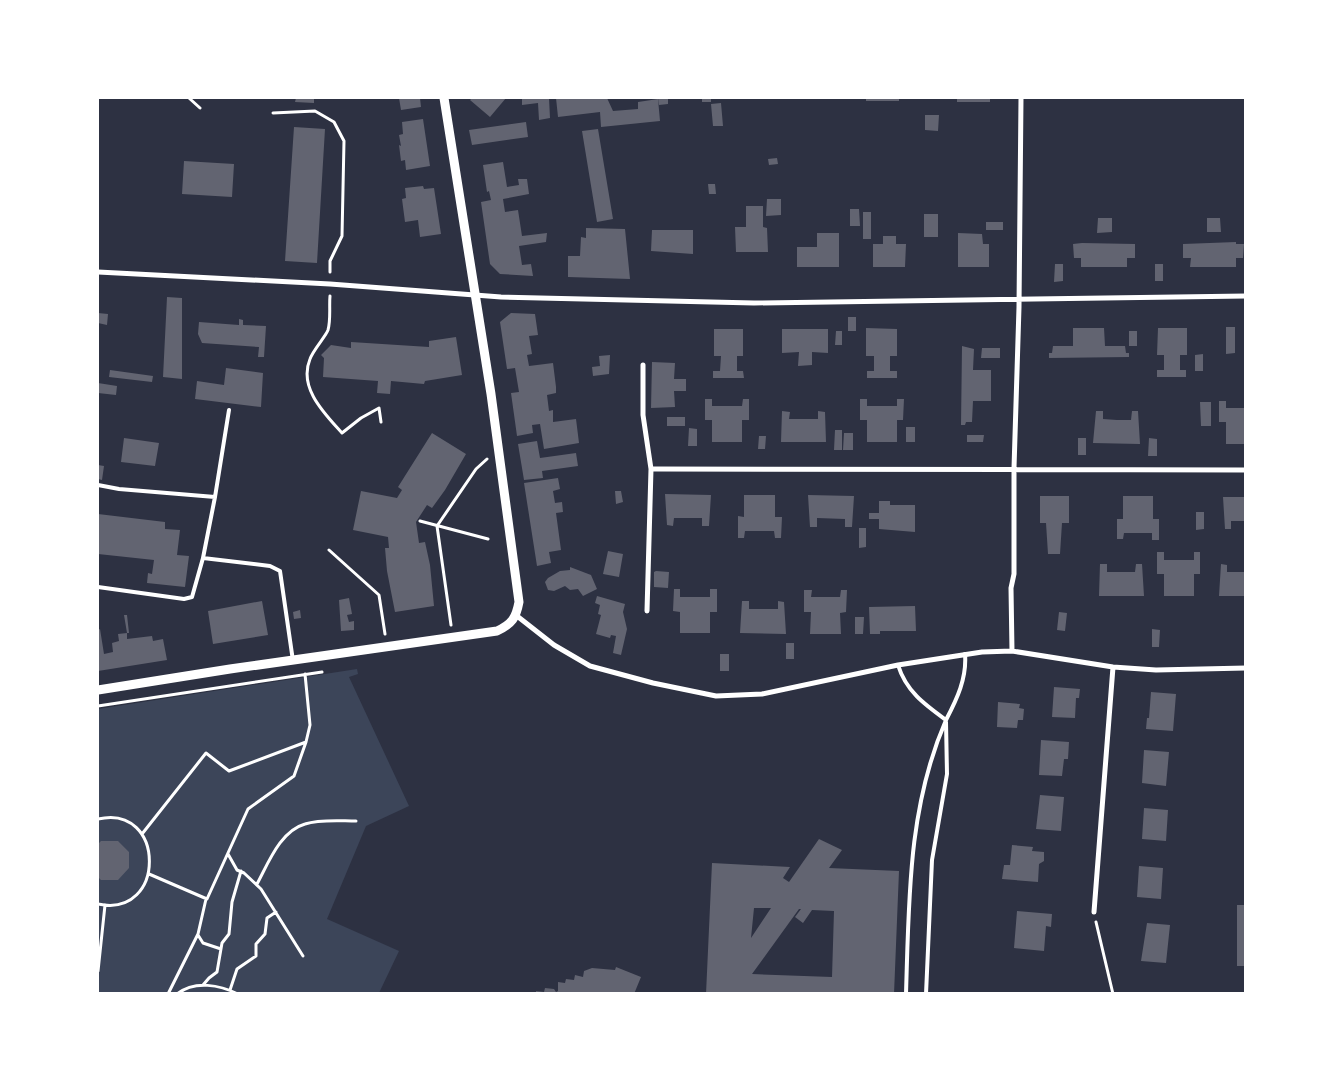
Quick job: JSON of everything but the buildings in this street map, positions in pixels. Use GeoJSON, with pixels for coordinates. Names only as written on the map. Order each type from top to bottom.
{"type":"FeatureCollection","features":[{"type":"Feature","properties":{"kind":"street"},"geometry":{"type":"LineString","coordinates":[[98,690],[297,659],[497,631],[510,625],[517,616],[519,602],[498,448],[444,98]]}},
{"type":"Feature","properties":{"kind":"street"},"geometry":{"type":"LineString","coordinates":[[1012,651],[1021,98]]}},
{"type":"Feature","properties":{"kind":"street"},"geometry":{"type":"LineString","coordinates":[[98,272],[281,281],[474,295],[754,303],[1246,296]]}},
{"type":"Feature","properties":{"kind":"street"},"geometry":{"type":"LineString","coordinates":[[643,365],[643,415],[651,469],[647,611]]}},
{"type":"Feature","properties":{"kind":"street"},"geometry":{"type":"LineString","coordinates":[[651,469],[939,470],[1014,468],[1246,470]]}},
{"type":"Feature","properties":{"kind":"street"},"geometry":{"type":"LineString","coordinates":[[517,616],[554,645],[590,666],[653,683],[716,696],[762,694],[898,665],[965,654],[1012,651],[1113,667],[1156,670],[1246,668]]}},
{"type":"Feature","properties":{"kind":"street"},"geometry":{"type":"LineString","coordinates":[[1094,912],[1113,667]]}},
{"type":"Feature","properties":{"kind":"lane"},"geometry":{"type":"LineString","coordinates":[[98,587],[184,599],[192,597],[203,558],[229,410]]}},
{"type":"Feature","properties":{"kind":"lane"},"geometry":{"type":"LineString","coordinates":[[98,485],[119,489],[215,497]]}},
{"type":"Feature","properties":{"kind":"lane"},"geometry":{"type":"LineString","coordinates":[[203,558],[270,566],[280,571],[297,659]]}},
{"type":"Feature","properties":{"kind":"lane"},"geometry":{"type":"LineString","coordinates":[[906,994],[910,875],[919,804],[931,753],[961,686],[966,667],[965,654]]}},
{"type":"Feature","properties":{"kind":"lane"},"geometry":{"type":"LineString","coordinates":[[898,665],[903,679],[920,701],[946,720]]}},
{"type":"Feature","properties":{"kind":"lane"},"geometry":{"type":"LineString","coordinates":[[926,994],[932,860],[947,774],[946,720]]}},
{"type":"Feature","properties":{"kind":"path"},"geometry":{"type":"LineString","coordinates":[[189,98],[200,108]]}},
{"type":"Feature","properties":{"kind":"path"},"geometry":{"type":"LineString","coordinates":[[454,636],[437,526],[476,469],[498,448]]}},
{"type":"Feature","properties":{"kind":"path"},"geometry":{"type":"LineString","coordinates":[[420,521],[488,539]]}},
{"type":"Feature","properties":{"kind":"path"},"geometry":{"type":"LineString","coordinates":[[329,550],[379,595],[386,646]]}},
{"type":"Feature","properties":{"kind":"path"},"geometry":{"type":"LineString","coordinates":[[98,706],[328,671],[332,654]]}},
{"type":"Feature","properties":{"kind":"path"},"geometry":{"type":"LineString","coordinates":[[168,994],[198,934],[206,899],[248,809],[294,776],[310,725],[305,675],[297,659]]}},
{"type":"Feature","properties":{"kind":"path"},"geometry":{"type":"LineString","coordinates":[[142,834],[206,753],[229,772],[306,742]]}},
{"type":"Feature","properties":{"kind":"path"},"geometry":{"type":"LineString","coordinates":[[98,819],[118,819],[131,825],[142,834],[150,854],[149,874],[143,887],[133,897],[120,904],[98,904]]}},
{"type":"Feature","properties":{"kind":"path"},"geometry":{"type":"LineString","coordinates":[[257,884],[275,852],[295,828],[309,822],[356,820]]}},
{"type":"Feature","properties":{"kind":"path"},"geometry":{"type":"LineString","coordinates":[[228,853],[237,870],[257,884],[303,956]]}},
{"type":"Feature","properties":{"kind":"path"},"geometry":{"type":"LineString","coordinates":[[203,986],[209,978],[218,972],[222,942],[229,934],[232,902],[241,872]]}},
{"type":"Feature","properties":{"kind":"path"},"geometry":{"type":"LineString","coordinates":[[149,874],[206,899]]}},
{"type":"Feature","properties":{"kind":"path"},"geometry":{"type":"LineString","coordinates":[[98,971],[105,905]]}},
{"type":"Feature","properties":{"kind":"path"},"geometry":{"type":"LineString","coordinates":[[230,990],[237,968],[256,956],[256,944],[265,934],[267,918],[276,912]]}},
{"type":"Feature","properties":{"kind":"path"},"geometry":{"type":"LineString","coordinates":[[1094,912],[1113,994]]}},
{"type":"Feature","properties":{"kind":"path"},"geometry":{"type":"LineString","coordinates":[[198,934],[202,943],[221,949]]}},
{"type":"Feature","properties":{"kind":"path"},"geometry":{"type":"LineString","coordinates":[[177,994],[203,986],[219,986],[238,994]]}},
{"type":"Feature","properties":{"kind":"shaded area"},"geometry":{"type":"Polygon","coordinates":[[[357,669],[358,674],[349,677],[409,806],[366,826],[327,919],[399,951],[379,993],[98,993],[98,709],[357,669]]]}}]}
